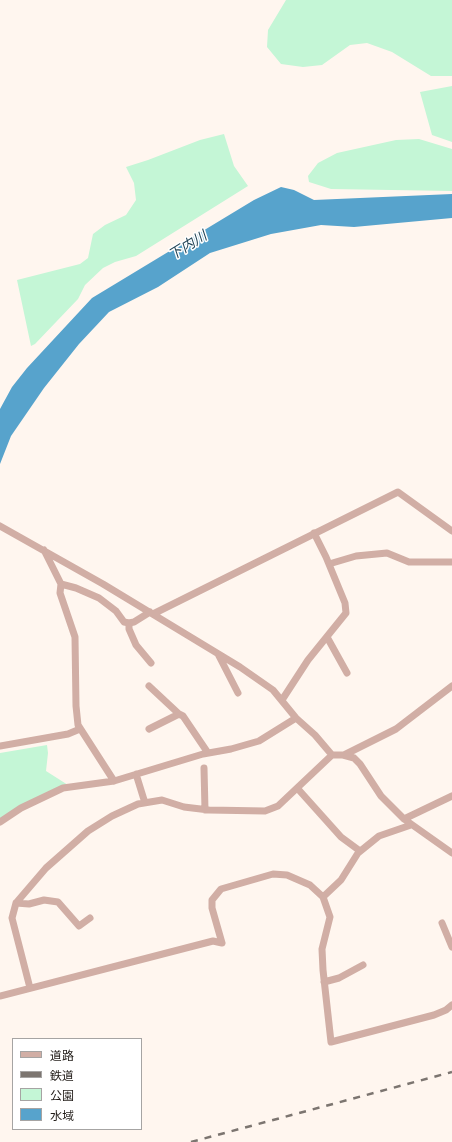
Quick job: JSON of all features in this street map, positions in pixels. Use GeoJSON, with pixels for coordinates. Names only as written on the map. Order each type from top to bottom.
{"type":"FeatureCollection","features":[{"type":"Feature","properties":{"kind":"street"},"geometry":{"type":"LineString","coordinates":[[61,584],[76,588],[99,598],[116,610],[124,622],[129,623],[398,492],[452,531]]}},
{"type":"Feature","properties":{"kind":"street"},"geometry":{"type":"LineString","coordinates":[[0,526],[152,613],[273,690],[296,718],[332,755]]}},
{"type":"Feature","properties":{"kind":"street"},"geometry":{"type":"LineString","coordinates":[[282,700],[346,613],[345,603],[314,533]]}},
{"type":"Feature","properties":{"kind":"street"},"geometry":{"type":"LineString","coordinates":[[44,550],[61,584],[60,593],[75,637],[76,706],[78,725],[114,781]]}},
{"type":"Feature","properties":{"kind":"street"},"geometry":{"type":"LineString","coordinates":[[329,564],[356,556],[387,553],[409,562],[452,562]]}},
{"type":"Feature","properties":{"kind":"street"},"geometry":{"type":"LineString","coordinates":[[129,623],[129,629],[136,645],[151,663]]}},
{"type":"Feature","properties":{"kind":"street"},"geometry":{"type":"LineString","coordinates":[[327,637],[347,673]]}},
{"type":"Feature","properties":{"kind":"street"},"geometry":{"type":"LineString","coordinates":[[218,654],[238,692]]}},
{"type":"Feature","properties":{"kind":"street"},"geometry":{"type":"LineString","coordinates":[[149,686],[179,714],[187,719],[208,753]]}},
{"type":"Feature","properties":{"kind":"street"},"geometry":{"type":"LineString","coordinates":[[343,755],[396,729],[452,686]]}},
{"type":"Feature","properties":{"kind":"street"},"geometry":{"type":"LineString","coordinates":[[149,729],[179,714]]}},
{"type":"Feature","properties":{"kind":"street"},"geometry":{"type":"LineString","coordinates":[[0,822],[21,808],[63,788],[114,781],[208,753],[231,749],[259,741],[296,718]]}},
{"type":"Feature","properties":{"kind":"street"},"geometry":{"type":"LineString","coordinates":[[0,746],[68,734],[80,729]]}},
{"type":"Feature","properties":{"kind":"street"},"geometry":{"type":"LineString","coordinates":[[30,988],[12,918],[16,903],[46,868],[88,831],[116,814],[138,804],[162,800],[184,807],[205,810],[265,811],[278,806],[298,789],[332,755],[343,755],[354,758],[360,764],[381,796],[404,819],[452,853]]}},
{"type":"Feature","properties":{"kind":"street"},"geometry":{"type":"LineString","coordinates":[[204,768],[205,810]]}},
{"type":"Feature","properties":{"kind":"street"},"geometry":{"type":"LineString","coordinates":[[136,774],[145,803]]}},
{"type":"Feature","properties":{"kind":"street"},"geometry":{"type":"LineString","coordinates":[[298,789],[341,837],[360,851]]}},
{"type":"Feature","properties":{"kind":"street"},"geometry":{"type":"LineString","coordinates":[[404,819],[452,796]]}},
{"type":"Feature","properties":{"kind":"street"},"geometry":{"type":"LineString","coordinates":[[323,897],[341,880],[360,851],[379,836],[411,825]]}},
{"type":"Feature","properties":{"kind":"street"},"geometry":{"type":"LineString","coordinates":[[0,996],[213,941],[222,943],[212,908],[212,900],[221,889],[273,874],[287,876],[310,885],[323,897],[330,917],[322,949],[324,982],[332,1042],[434,1015],[446,1010],[452,1005]]}},
{"type":"Feature","properties":{"kind":"street"},"geometry":{"type":"LineString","coordinates":[[16,903],[28,904],[44,900],[58,902],[79,926],[90,918]]}},
{"type":"Feature","properties":{"kind":"street"},"geometry":{"type":"LineString","coordinates":[[442,923],[452,947]]}},
{"type":"Feature","properties":{"kind":"street"},"geometry":{"type":"LineString","coordinates":[[324,982],[339,978],[363,965]]}},
{"type":"Feature","properties":{"kind":"green space"},"geometry":{"type":"Polygon","coordinates":[[[286,0],[452,0],[452,76],[431,76],[392,52],[367,43],[350,45],[322,65],[303,67],[281,64],[267,47],[268,30],[286,0]]]}},
{"type":"Feature","properties":{"kind":"green space"},"geometry":{"type":"Polygon","coordinates":[[[452,86],[452,142],[432,135],[420,92],[452,86]]]}},
{"type":"Feature","properties":{"kind":"green space"},"geometry":{"type":"Polygon","coordinates":[[[224,134],[234,166],[248,186],[136,256],[115,262],[103,268],[85,285],[78,299],[35,344],[31,346],[17,280],[80,264],[88,258],[93,234],[105,225],[126,215],[136,200],[134,183],[126,167],[200,140],[224,134]]]}},
{"type":"Feature","properties":{"kind":"green space"},"geometry":{"type":"Polygon","coordinates":[[[419,139],[452,149],[452,191],[331,189],[309,182],[308,176],[318,163],[337,153],[396,140],[419,139]]]}},
{"type":"Feature","properties":{"kind":"green space"},"geometry":{"type":"Polygon","coordinates":[[[47,745],[48,753],[46,771],[68,785],[0,821],[0,753],[47,745]]]}},
{"type":"Feature","properties":{"kind":"water","name":"下内川"},"geometry":{"type":"Polygon","coordinates":[[[281,187],[294,190],[314,200],[452,194],[452,218],[354,227],[321,225],[271,234],[210,253],[158,287],[109,312],[79,344],[44,388],[11,436],[0,464],[0,409],[12,387],[27,368],[92,298],[254,200],[281,187]]]}},
{"type":"Feature","properties":{"kind":"railway"},"geometry":{"type":"LineString","coordinates":[[191,1142],[452,1072]]}}]}
